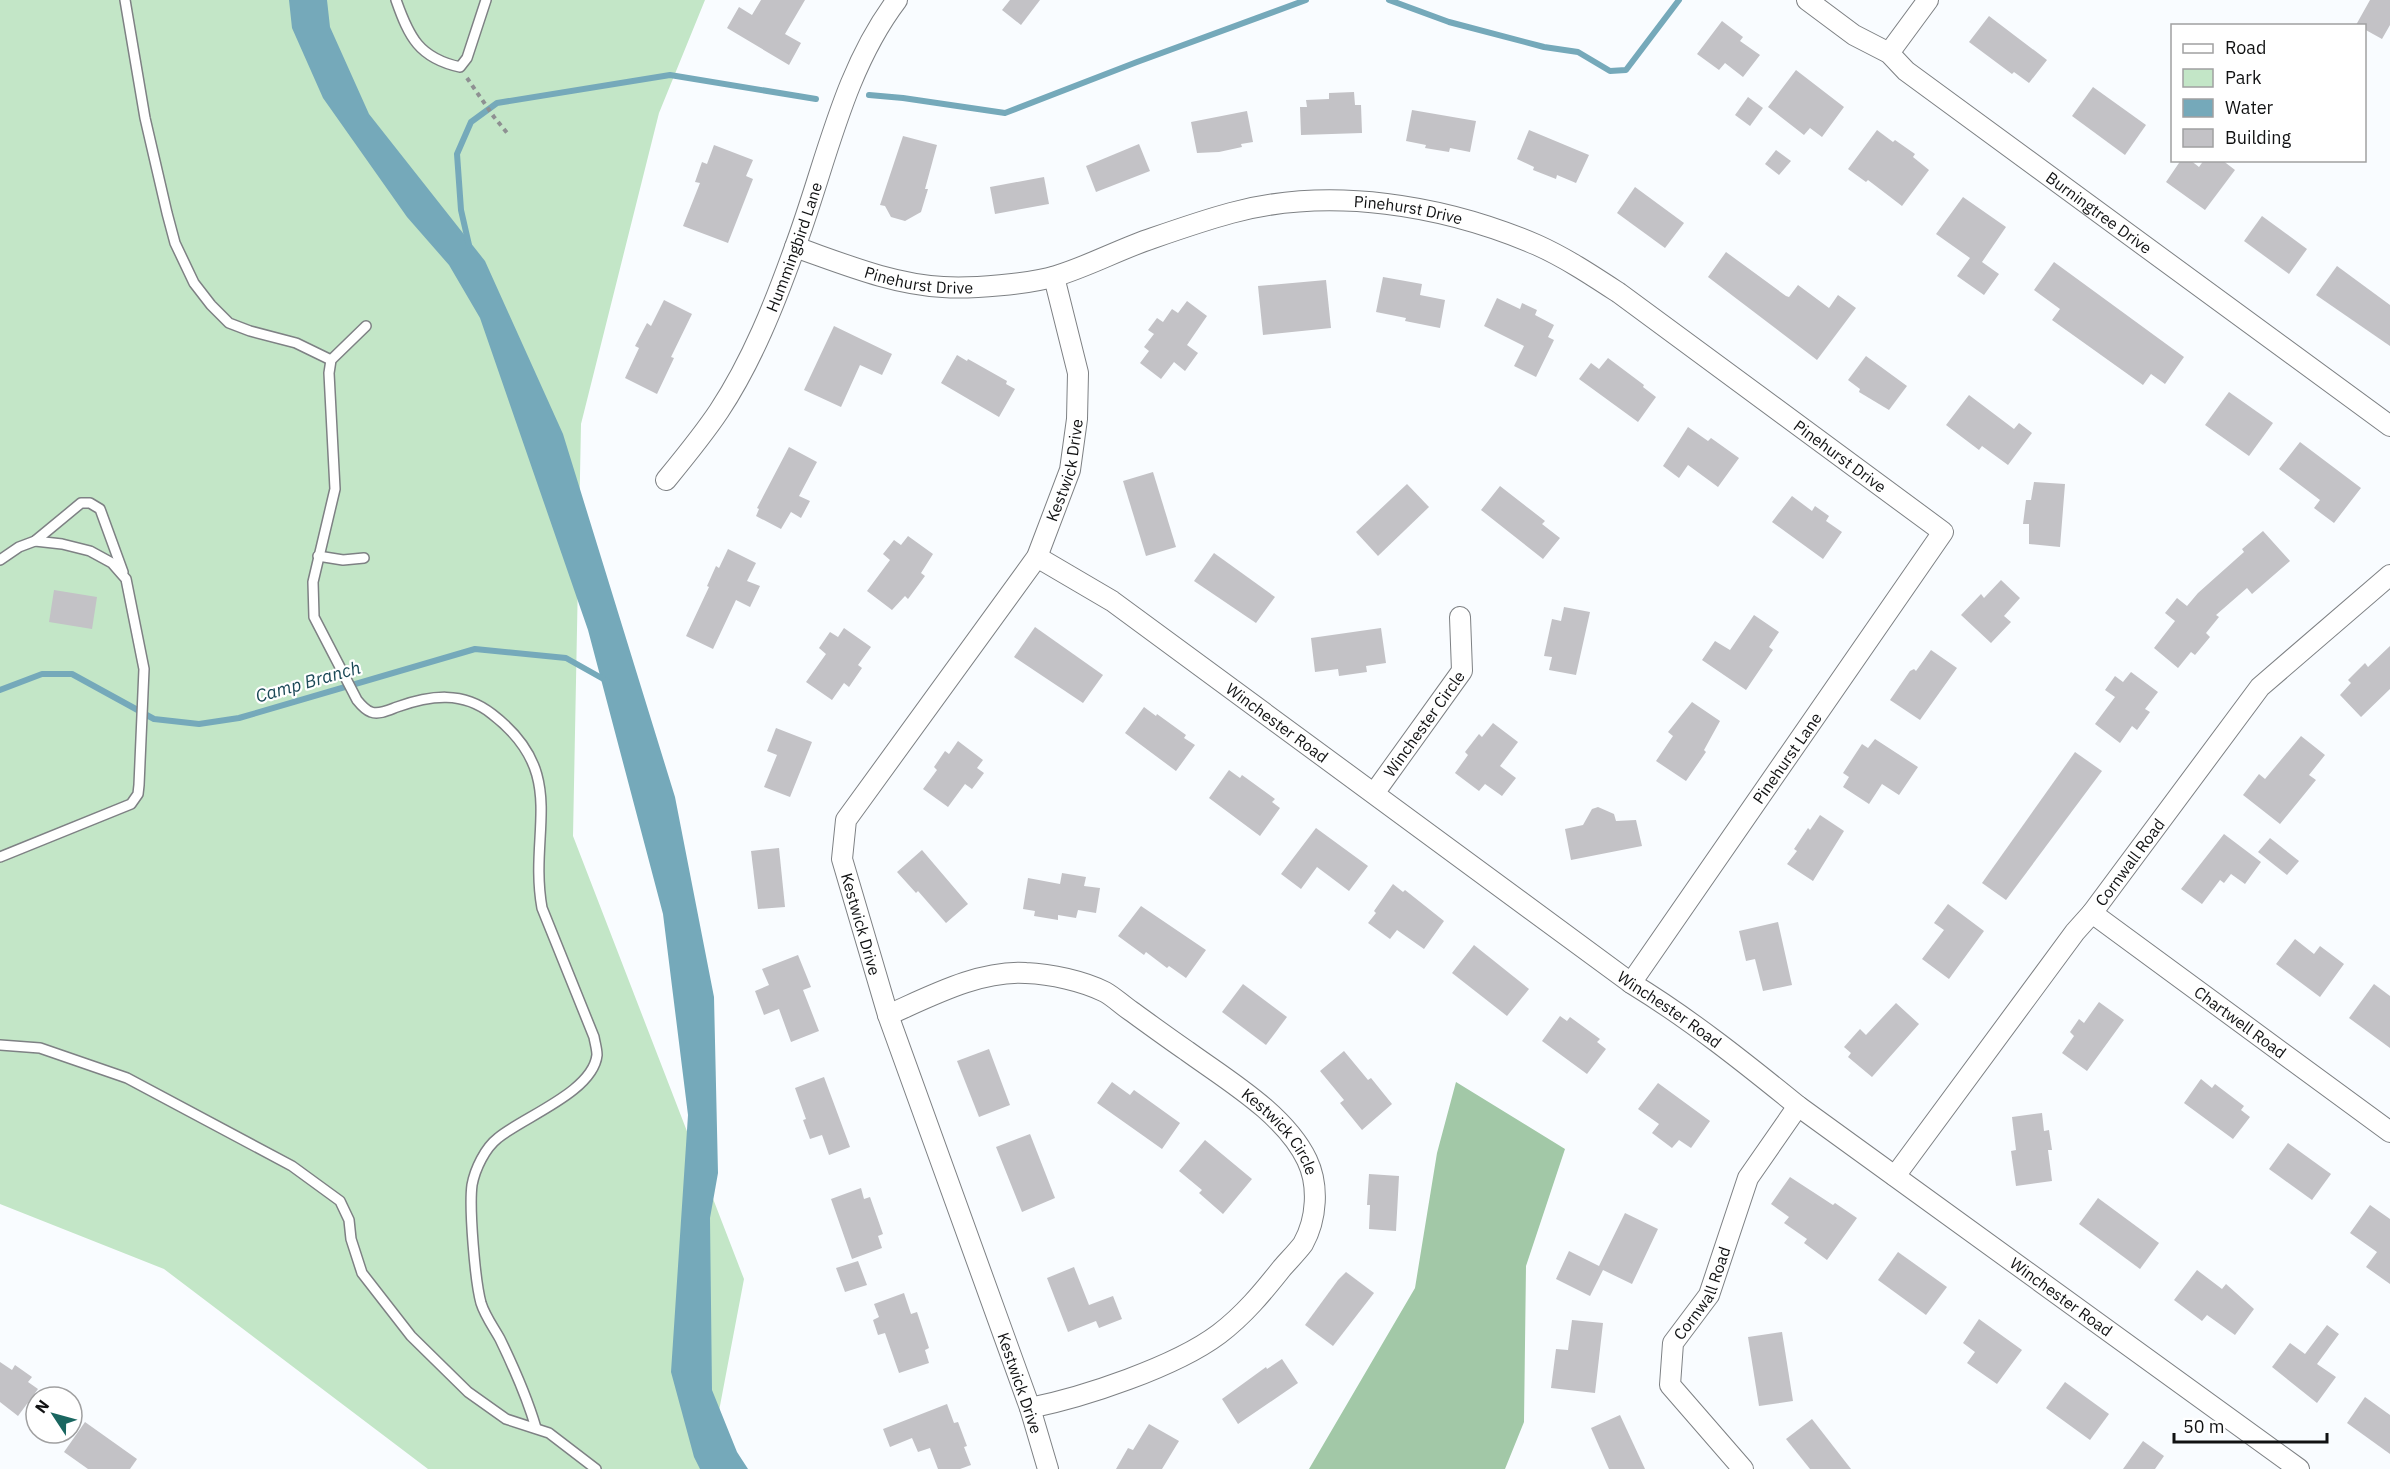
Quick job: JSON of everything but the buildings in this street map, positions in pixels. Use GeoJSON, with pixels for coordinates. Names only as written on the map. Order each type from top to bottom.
{"type":"FeatureCollection","features":[{"type":"Feature","properties":{"kind":"street","name":"Hummingbird Lane"},"geometry":{"type":"LineString","coordinates":[[666,480],[719,411],[757,342],[795,247],[851,81],[887,13],[897,0]]}},
{"type":"Feature","properties":{"kind":"street","name":"Burningtree Drive"},"geometry":{"type":"LineString","coordinates":[[1807,0],[1854,35],[1889,53],[1906,71],[2390,426]]}},
{"type":"Feature","properties":{"kind":"street"},"geometry":{"type":"LineString","coordinates":[[1889,53],[1929,0]]}},
{"type":"Feature","properties":{"kind":"street","name":"Pinehurst Drive"},"geometry":{"type":"LineString","coordinates":[[795,247],[880,277],[945,288],[997,285],[1054,277],[1151,239],[1231,213],[1269,206],[1317,201],[1379,203],[1437,213],[1485,226],[1538,246],[1619,292],[1943,532]]}},
{"type":"Feature","properties":{"kind":"street","name":"Kestwick Drive"},"geometry":{"type":"LineString","coordinates":[[1048,1469],[1029,1408],[888,1015],[842,859],[846,820],[1037,557],[1070,470],[1077,419],[1078,373],[1054,277]]}},
{"type":"Feature","properties":{"kind":"street","name":"Pinehurst Lane"},"geometry":{"type":"LineString","coordinates":[[1631,983],[1943,532]]}},
{"type":"Feature","properties":{"kind":"street","name":"Winchester Road"},"geometry":{"type":"LineString","coordinates":[[1037,557],[1112,601],[1375,792],[1798,1106],[2299,1469]]}},
{"type":"Feature","properties":{"kind":"street","name":"Cornwall Road"},"geometry":{"type":"LineString","coordinates":[[1895,1176],[2260,687],[2390,575]]}},
{"type":"Feature","properties":{"kind":"street","name":"Winchester Circle"},"geometry":{"type":"LineString","coordinates":[[1375,792],[1462,671],[1460,617]]}},
{"type":"Feature","properties":{"kind":"street","name":"Chartwell Road"},"geometry":{"type":"LineString","coordinates":[[2092,913],[2390,1132]]}},
{"type":"Feature","properties":{"kind":"street","name":"Kestwick Circle"},"geometry":{"type":"LineString","coordinates":[[888,1015],[928,997],[984,977],[1023,972],[1054,977],[1104,992],[1244,1092],[1274,1118],[1297,1143],[1308,1162],[1315,1185],[1315,1202],[1303,1243],[1252,1305],[1219,1334],[1186,1354],[1151,1370],[1063,1401],[1029,1408]]}},
{"type":"Feature","properties":{"kind":"street","name":"Cornwall Road"},"geometry":{"type":"LineString","coordinates":[[1743,1469],[1670,1385],[1673,1343],[1709,1295],[1748,1178],[1798,1106]]}},
{"type":"Feature","properties":{"kind":"lane"},"geometry":{"type":"LineString","coordinates":[[124,0],[145,118],[167,213],[175,243],[195,283],[211,305],[229,323],[296,343],[331,360]]}},
{"type":"Feature","properties":{"kind":"lane"},"geometry":{"type":"LineString","coordinates":[[396,0],[406,29],[422,51],[444,64],[460,68],[466,58],[486,0]]}},
{"type":"Feature","properties":{"kind":"lane"},"geometry":{"type":"LineString","coordinates":[[366,326],[331,360],[329,373],[335,489],[313,582],[314,617],[357,700],[364,708],[379,713],[413,701],[440,696],[460,698],[480,706],[495,717],[530,756],[538,773],[542,796],[538,886],[542,908],[594,1037],[597,1058],[584,1079],[564,1097],[497,1138],[480,1163],[472,1185],[478,1286],[482,1305],[530,1405],[536,1428]]}},
{"type":"Feature","properties":{"kind":"lane"},"geometry":{"type":"LineString","coordinates":[[0,560],[35,541],[81,503],[90,503],[100,509],[126,579],[144,669],[139,785],[138,794],[131,804],[0,857]]}},
{"type":"Feature","properties":{"kind":"lane"},"geometry":{"type":"LineString","coordinates":[[35,541],[62,544],[90,551],[112,563],[126,579]]}},
{"type":"Feature","properties":{"kind":"lane"},"geometry":{"type":"LineString","coordinates":[[318,556],[343,560],[364,558]]}},
{"type":"Feature","properties":{"kind":"lane"},"geometry":{"type":"LineString","coordinates":[[0,1045],[40,1048],[127,1078],[292,1166],[340,1202],[349,1221],[351,1239],[362,1273],[411,1336],[468,1392],[506,1419],[549,1433],[596,1469]]}},
{"type":"Feature","properties":{"kind":"path"},"geometry":{"type":"LineString","coordinates":[[460,68],[508,134]]}},
{"type":"Feature","properties":{"kind":"green space"},"geometry":{"type":"Polygon","coordinates":[[[0,0],[705,0],[659,113],[581,424],[573,836],[744,1279],[708,1469],[428,1469],[164,1269],[0,1204],[0,0]]]}},
{"type":"Feature","properties":{"kind":"green space"},"geometry":{"type":"Polygon","coordinates":[[[1456,1082],[1565,1149],[1526,1266],[1524,1422],[1505,1469],[1309,1469],[1415,1288],[1437,1153],[1456,1082]]]}},
{"type":"Feature","properties":{"kind":"water"},"geometry":{"type":"Polygon","coordinates":[[[289,0],[327,0],[330,27],[369,114],[485,261],[563,434],[675,797],[714,997],[718,1173],[710,1218],[712,1390],[737,1452],[748,1469],[700,1469],[694,1457],[671,1372],[688,1115],[663,914],[588,630],[480,318],[449,265],[407,217],[323,98],[292,28],[289,0]]]}},
{"type":"Feature","properties":{"kind":"waterway"},"geometry":{"type":"LineString","coordinates":[[869,95],[1005,113],[1306,0]]}},
{"type":"Feature","properties":{"kind":"waterway"},"geometry":{"type":"LineString","coordinates":[[1389,0],[1449,22],[1544,47],[1578,52],[1610,71],[1626,70],[1679,0]]}},
{"type":"Feature","properties":{"kind":"waterway"},"geometry":{"type":"LineString","coordinates":[[469,245],[461,210],[457,154],[471,122],[497,103],[670,75],[816,99]]}},
{"type":"Feature","properties":{"kind":"waterway","name":"Camp Branch"},"geometry":{"type":"LineString","coordinates":[[0,690],[42,674],[72,674],[154,719],[199,724],[239,718],[475,649],[566,658],[607,681]]}}]}
